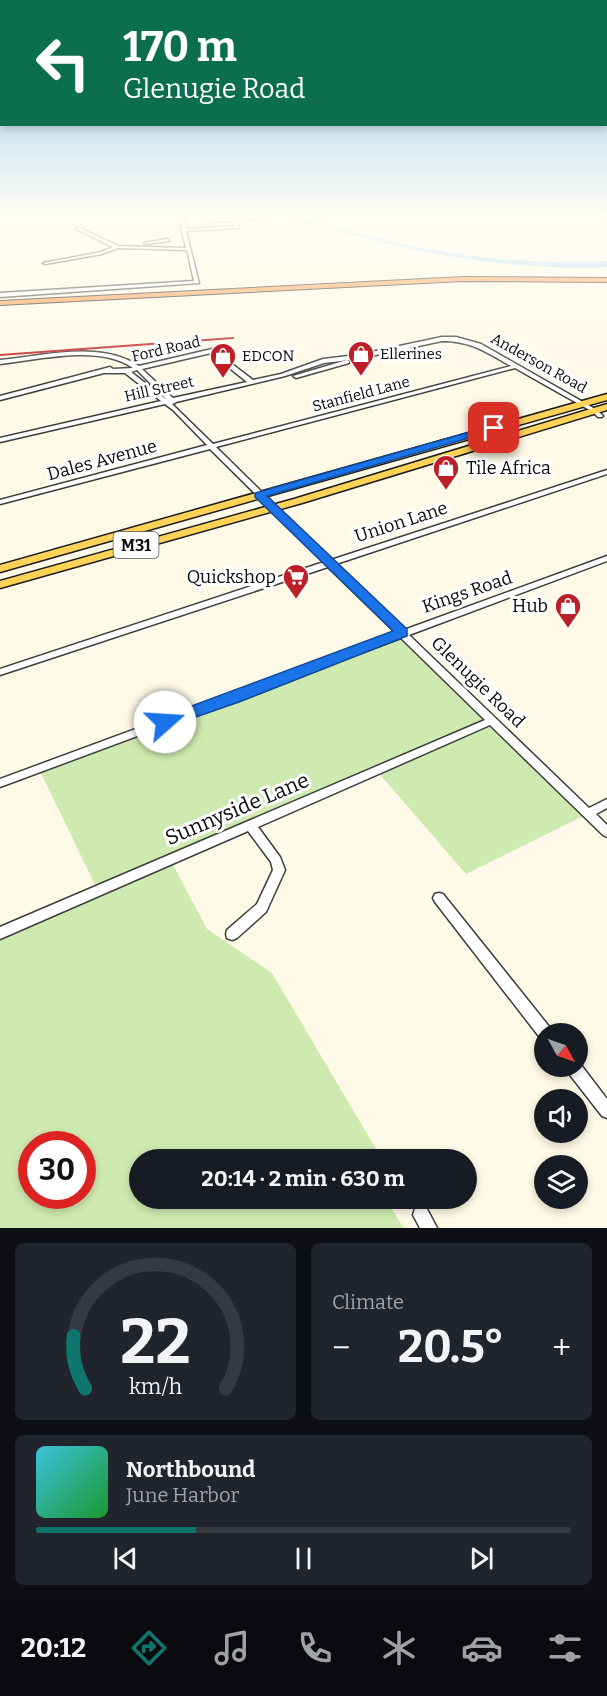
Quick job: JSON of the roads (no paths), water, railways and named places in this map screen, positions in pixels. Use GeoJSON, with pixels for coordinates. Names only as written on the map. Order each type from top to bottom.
{"type":"FeatureCollection","features":[{"type":"Feature","properties":{"kind":"highway"},"geometry":{"type":"LineString","coordinates":[[0,299],[463,279],[606,279]]}},
{"type":"Feature","properties":{"kind":"main road","name":"M31"},"geometry":{"type":"LineString","coordinates":[[0,569],[607,397]]}},
{"type":"Feature","properties":{"kind":"main road","name":"M31"},"geometry":{"type":"LineString","coordinates":[[0,585],[273,508],[595,413],[607,407]]}},
{"type":"Feature","properties":{"kind":"street"},"geometry":{"type":"LineString","coordinates":[[0,299],[182,283],[197,279],[195,272]]}},
{"type":"Feature","properties":{"kind":"street","name":"Hill Street"},"geometry":{"type":"LineString","coordinates":[[171,404],[293,372],[323,361],[357,357],[442,339],[469,341]]}},
{"type":"Feature","properties":{"kind":"street","name":"Anderson Road"},"geometry":{"type":"LineString","coordinates":[[469,341],[607,420]]}},
{"type":"Feature","properties":{"kind":"street","name":"Ford Road"},"geometry":{"type":"LineString","coordinates":[[105,371],[126,370],[212,351],[251,382]]}},
{"type":"Feature","properties":{"kind":"street"},"geometry":{"type":"LineString","coordinates":[[0,364],[103,355],[123,360],[135,367],[171,404]]}},
{"type":"Feature","properties":{"kind":"street","name":"Hill Street"},"geometry":{"type":"LineString","coordinates":[[0,440],[333,367],[357,357]]}},
{"type":"Feature","properties":{"kind":"street"},"geometry":{"type":"LineString","coordinates":[[0,398],[105,371],[120,365],[123,360]]}},
{"type":"Feature","properties":{"kind":"street"},"geometry":{"type":"LineString","coordinates":[[323,361],[333,367]]}},
{"type":"Feature","properties":{"kind":"street","name":"Stanfield Lane"},"geometry":{"type":"LineString","coordinates":[[212,447],[513,367]]}},
{"type":"Feature","properties":{"kind":"street"},"geometry":{"type":"LineString","coordinates":[[126,370],[171,404]]}},
{"type":"Feature","properties":{"kind":"street","name":"Glenugie Road"},"geometry":{"type":"LineString","coordinates":[[171,404],[259,495],[607,832]]}},
{"type":"Feature","properties":{"kind":"street","name":"Dales Avenue"},"geometry":{"type":"LineString","coordinates":[[0,502],[212,447]]}},
{"type":"Feature","properties":{"kind":"street","name":"Union Lane"},"geometry":{"type":"LineString","coordinates":[[0,672],[607,472]]}},
{"type":"Feature","properties":{"kind":"street","name":"Kings Road"},"geometry":{"type":"LineString","coordinates":[[0,783],[607,558]]}},
{"type":"Feature","properties":{"kind":"street","name":"Sunnyside Lane"},"geometry":{"type":"LineString","coordinates":[[0,933],[491,721]]}},
{"type":"Feature","properties":{"kind":"street"},"geometry":{"type":"LineString","coordinates":[[589,813],[607,803]]}},
{"type":"Feature","properties":{"kind":"street"},"geometry":{"type":"LineString","coordinates":[[232,934],[262,908],[279,870],[276,860],[250,824]]}},
{"type":"Feature","properties":{"kind":"street"},"geometry":{"type":"LineString","coordinates":[[439,897],[537,1023]]}},
{"type":"Feature","properties":{"kind":"street"},"geometry":{"type":"LineString","coordinates":[[581,1077],[607,1111]]}},
{"type":"Feature","properties":{"kind":"railway"},"geometry":{"type":"LineString","coordinates":[[0,355],[233,338]]}},
{"type":"Feature","properties":{"kind":"place","name":"Ellerines"},"geometry":{"type":"Point","coordinates":[361,377]}},
{"type":"Feature","properties":{"kind":"place","name":"EDCON"},"geometry":{"type":"Point","coordinates":[223,379]}},
{"type":"Feature","properties":{"kind":"place","name":"Tile Africa"},"geometry":{"type":"Point","coordinates":[446,491]}},
{"type":"Feature","properties":{"kind":"place","name":"Quickshop"},"geometry":{"type":"Point","coordinates":[296,600]}},
{"type":"Feature","properties":{"kind":"place","name":"Hub"},"geometry":{"type":"Point","coordinates":[568,629]}}]}
